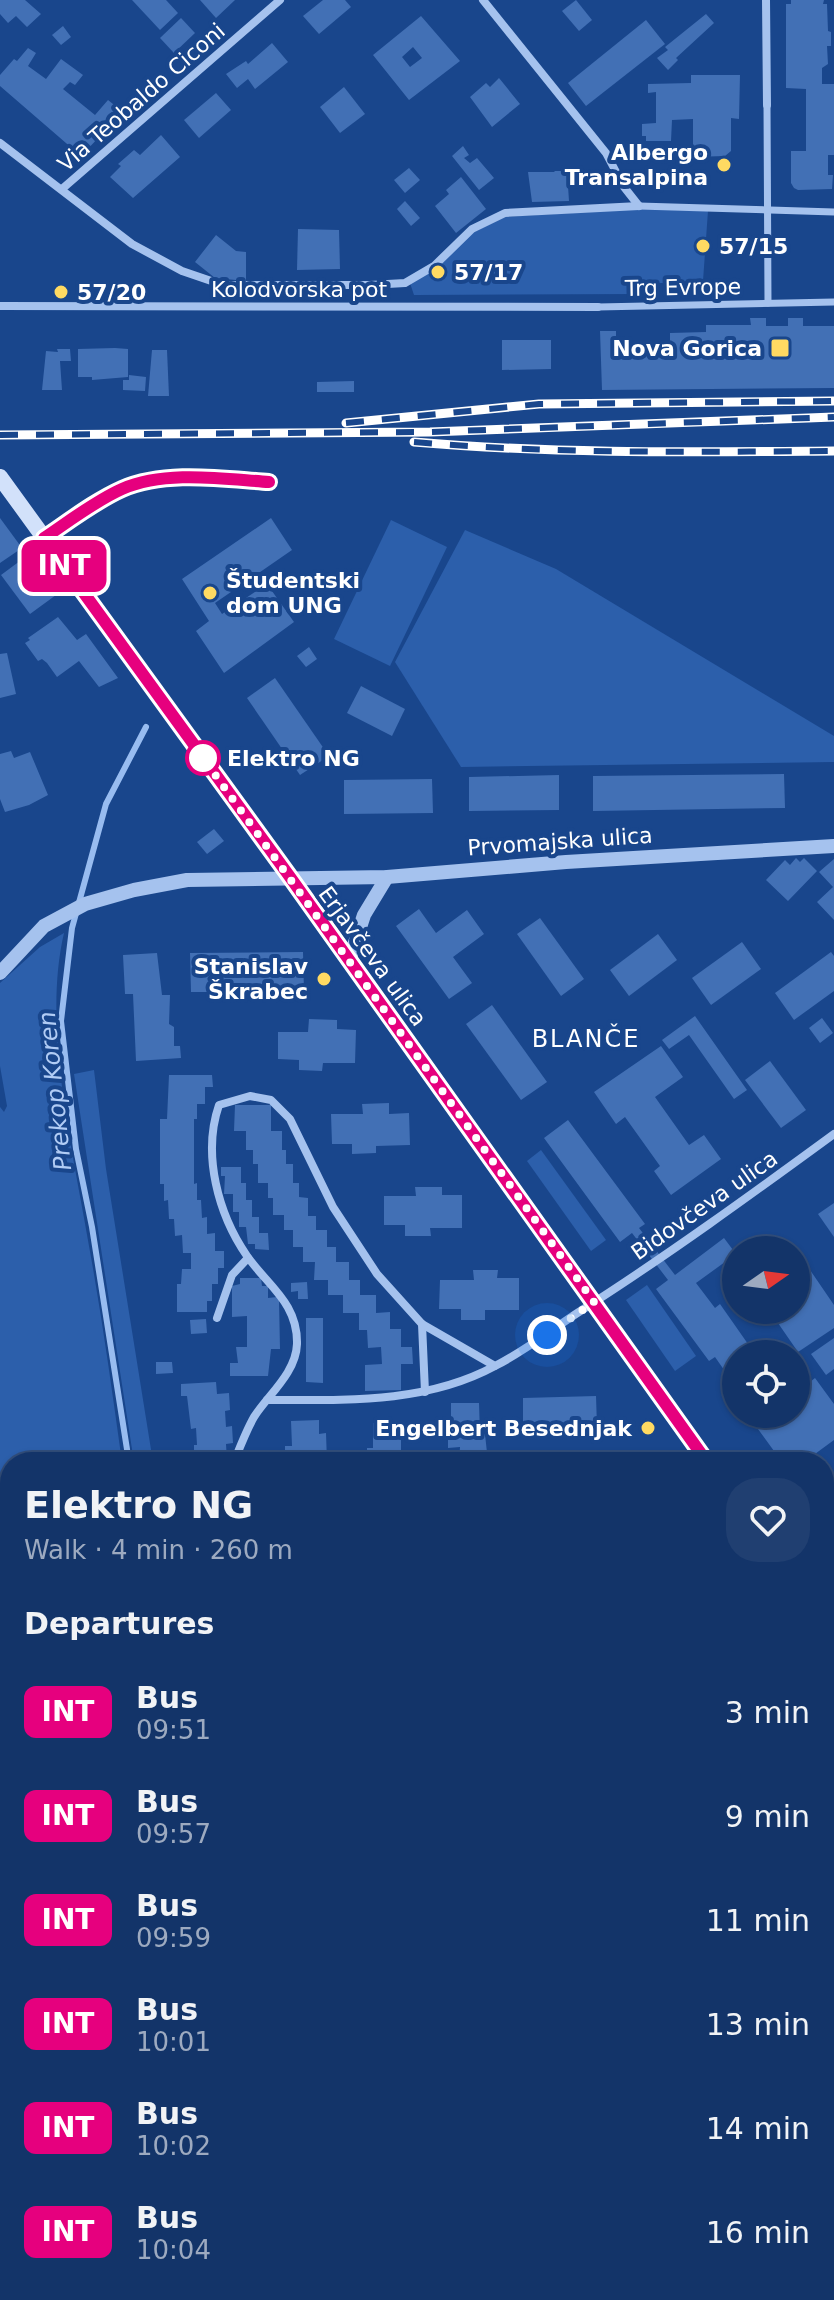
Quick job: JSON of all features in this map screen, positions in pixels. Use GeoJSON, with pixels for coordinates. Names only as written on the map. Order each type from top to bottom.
{"type":"FeatureCollection","features":[{"type":"Feature","properties":{"kind":"main road","name":"Erjavčeva ulica"},"geometry":{"type":"LineString","coordinates":[[0,477],[700,1452]]}},
{"type":"Feature","properties":{"kind":"street","name":"Via Teobaldo Ciconi"},"geometry":{"type":"LineString","coordinates":[[62,189],[280,0]]}},
{"type":"Feature","properties":{"kind":"street"},"geometry":{"type":"LineString","coordinates":[[483,0],[606,153],[624,187],[639,206]]}},
{"type":"Feature","properties":{"kind":"street"},"geometry":{"type":"LineString","coordinates":[[766,0],[767,105]]}},
{"type":"Feature","properties":{"kind":"street","name":"Trg Evrope"},"geometry":{"type":"LineString","coordinates":[[767,105],[768,303]]}},
{"type":"Feature","properties":{"kind":"street"},"geometry":{"type":"LineString","coordinates":[[0,143],[132,244],[170,265],[223,285],[405,283],[434,266],[472,229],[505,213],[639,206],[834,212]]}},
{"type":"Feature","properties":{"kind":"street","name":"Trg Evrope"},"geometry":{"type":"LineString","coordinates":[[598,307],[834,302]]}},
{"type":"Feature","properties":{"kind":"street","name":"Kolodvorska pot"},"geometry":{"type":"LineString","coordinates":[[0,306],[598,307]]}},
{"type":"Feature","properties":{"kind":"street","name":"Prvomajska ulica"},"geometry":{"type":"LineString","coordinates":[[0,973],[44,926],[85,904],[134,890],[187,880],[387,877],[566,862],[834,846]]}},
{"type":"Feature","properties":{"kind":"street"},"geometry":{"type":"LineString","coordinates":[[349,961],[364,915],[387,877]]}},
{"type":"Feature","properties":{"kind":"street"},"geometry":{"type":"LineString","coordinates":[[238,1452],[254,1417],[283,1379],[297,1347],[294,1321],[285,1300],[248,1258],[227,1221],[215,1181],[211,1127],[219,1105],[250,1096],[271,1100],[290,1119],[333,1207],[377,1274],[422,1324],[495,1366]]}},
{"type":"Feature","properties":{"kind":"street","name":"Bidovčeva ulica"},"geometry":{"type":"LineString","coordinates":[[267,1400],[352,1400],[425,1392],[476,1376],[526,1351],[834,1134]]}},
{"type":"Feature","properties":{"kind":"street"},"geometry":{"type":"LineString","coordinates":[[217,1318],[232,1275],[248,1258]]}},
{"type":"Feature","properties":{"kind":"street"},"geometry":{"type":"LineString","coordinates":[[422,1324],[425,1392]]}},
{"type":"Feature","properties":{"kind":"shaded area"},"geometry":{"type":"Polygon","coordinates":[[[640,209],[708,211],[703,281],[641,284],[639,294],[414,295],[410,283],[474,232],[505,217],[640,209]]]}},
{"type":"Feature","properties":{"kind":"shaded area"},"geometry":{"type":"Polygon","coordinates":[[[391,520],[447,547],[390,666],[334,639],[391,520]]]}},
{"type":"Feature","properties":{"kind":"shaded area"},"geometry":{"type":"Polygon","coordinates":[[[465,530],[556,569],[834,736],[834,762],[461,767],[395,662],[465,530]]]}},
{"type":"Feature","properties":{"kind":"shaded area"},"geometry":{"type":"Polygon","coordinates":[[[64,933],[56,1008],[62,1089],[121,1452],[0,1452],[0,1107],[4,1112],[7,1106],[0,1066],[0,983],[40,947],[64,933]]]}},
{"type":"Feature","properties":{"kind":"shaded area"},"geometry":{"type":"Polygon","coordinates":[[[94,1070],[106,1169],[151,1452],[132,1452],[74,1074],[94,1070]]]}},
{"type":"Feature","properties":{"kind":"shaded area"},"geometry":{"type":"Polygon","coordinates":[[[541,1150],[606,1240],[591,1251],[527,1161],[541,1150]]]}},
{"type":"Feature","properties":{"kind":"shaded area"},"geometry":{"type":"Polygon","coordinates":[[[647,1285],[696,1356],[675,1371],[626,1300],[647,1285]]]}},
{"type":"Feature","properties":{"kind":"building"},"geometry":{"type":"Polygon","coordinates":[[[0,0],[25,0],[41,14],[27,27],[16,16],[8,23],[0,14],[0,0]]]}},
{"type":"Feature","properties":{"kind":"building"},"geometry":{"type":"Polygon","coordinates":[[[132,0],[166,0],[178,13],[160,30],[132,0]]]}},
{"type":"Feature","properties":{"kind":"building"},"geometry":{"type":"Polygon","coordinates":[[[200,0],[235,0],[216,18],[200,0]]]}},
{"type":"Feature","properties":{"kind":"building"},"geometry":{"type":"Polygon","coordinates":[[[323,0],[345,0],[351,7],[319,34],[303,16],[323,0]]]}},
{"type":"Feature","properties":{"kind":"building"},"geometry":{"type":"Polygon","coordinates":[[[576,0],[592,20],[579,31],[562,11],[576,0]]]}},
{"type":"Feature","properties":{"kind":"building"},"geometry":{"type":"Polygon","coordinates":[[[791,0],[824,0],[823,4],[827,4],[831,46],[827,46],[828,64],[822,68],[822,84],[834,84],[834,155],[828,155],[828,175],[833,175],[832,189],[798,190],[791,183],[791,151],[806,151],[806,89],[786,88],[786,4],[791,4],[791,0]]]}},
{"type":"Feature","properties":{"kind":"building"},"geometry":{"type":"Polygon","coordinates":[[[706,14],[714,23],[676,58],[678,60],[668,70],[657,58],[668,50],[665,47],[706,14]]]}},
{"type":"Feature","properties":{"kind":"building"},"geometry":{"type":"Polygon","coordinates":[[[421,16],[460,61],[409,100],[373,55],[421,16]],[[413,47],[402,57],[410,67],[422,58],[413,47]]]}},
{"type":"Feature","properties":{"kind":"building"},"geometry":{"type":"Polygon","coordinates":[[[181,18],[195,33],[174,53],[160,38],[181,18]]]}},
{"type":"Feature","properties":{"kind":"building"},"geometry":{"type":"Polygon","coordinates":[[[646,20],[665,44],[586,106],[568,83],[646,20]]]}},
{"type":"Feature","properties":{"kind":"building"},"geometry":{"type":"Polygon","coordinates":[[[63,26],[71,37],[61,45],[52,35],[63,26]]]}},
{"type":"Feature","properties":{"kind":"building"},"geometry":{"type":"Polygon","coordinates":[[[272,43],[288,62],[255,89],[248,79],[237,88],[226,74],[246,61],[248,64],[272,43]]]}},
{"type":"Feature","properties":{"kind":"building"},"geometry":{"type":"Polygon","coordinates":[[[28,48],[36,53],[28,66],[46,79],[61,59],[83,75],[75,85],[70,82],[63,89],[95,115],[108,100],[123,112],[81,156],[0,86],[0,75],[28,48]]]}},
{"type":"Feature","properties":{"kind":"building"},"geometry":{"type":"Polygon","coordinates":[[[691,75],[740,75],[739,119],[731,118],[731,151],[725,156],[693,157],[693,119],[672,120],[671,141],[646,141],[646,136],[642,136],[642,124],[656,123],[656,92],[648,93],[648,84],[691,83],[691,75]]]}},
{"type":"Feature","properties":{"kind":"building"},"geometry":{"type":"Polygon","coordinates":[[[499,78],[520,104],[492,127],[470,97],[486,83],[490,87],[499,78]]]}},
{"type":"Feature","properties":{"kind":"building"},"geometry":{"type":"Polygon","coordinates":[[[344,87],[365,114],[340,133],[320,107],[344,87]]]}},
{"type":"Feature","properties":{"kind":"building"},"geometry":{"type":"Polygon","coordinates":[[[216,93],[231,110],[199,138],[184,120],[216,93]]]}},
{"type":"Feature","properties":{"kind":"building"},"geometry":{"type":"Polygon","coordinates":[[[161,135],[180,157],[133,198],[110,177],[121,166],[118,164],[134,150],[140,155],[161,135]]]}},
{"type":"Feature","properties":{"kind":"building"},"geometry":{"type":"Polygon","coordinates":[[[463,146],[469,155],[464,158],[470,163],[477,158],[494,178],[479,190],[452,156],[463,146]]]}},
{"type":"Feature","properties":{"kind":"building"},"geometry":{"type":"Polygon","coordinates":[[[409,168],[420,180],[405,193],[394,180],[409,168]]]}},
{"type":"Feature","properties":{"kind":"building"},"geometry":{"type":"Polygon","coordinates":[[[567,171],[569,201],[532,202],[528,172],[567,171]]]}},
{"type":"Feature","properties":{"kind":"building"},"geometry":{"type":"Polygon","coordinates":[[[461,177],[486,209],[456,233],[435,206],[449,194],[446,190],[461,177]]]}},
{"type":"Feature","properties":{"kind":"building"},"geometry":{"type":"Polygon","coordinates":[[[405,201],[420,218],[411,226],[397,209],[405,201]]]}},
{"type":"Feature","properties":{"kind":"building"},"geometry":{"type":"Polygon","coordinates":[[[298,229],[339,230],[340,269],[297,270],[298,229]]]}},
{"type":"Feature","properties":{"kind":"building"},"geometry":{"type":"Polygon","coordinates":[[[216,235],[236,251],[246,252],[246,281],[215,278],[195,262],[216,235]]]}},
{"type":"Feature","properties":{"kind":"building"},"geometry":{"type":"Polygon","coordinates":[[[750,318],[766,318],[766,326],[788,326],[788,318],[803,318],[803,326],[834,326],[834,388],[602,390],[600,331],[616,331],[616,354],[670,354],[670,333],[706,332],[706,325],[751,325],[750,318]]]}},
{"type":"Feature","properties":{"kind":"building"},"geometry":{"type":"Polygon","coordinates":[[[502,340],[551,340],[551,369],[502,370],[502,340]]]}},
{"type":"Feature","properties":{"kind":"building"},"geometry":{"type":"Polygon","coordinates":[[[57,349],[70,349],[71,361],[60,361],[62,390],[42,390],[46,351],[58,352],[57,349]]]}},
{"type":"Feature","properties":{"kind":"building"},"geometry":{"type":"Polygon","coordinates":[[[78,349],[128,349],[128,377],[92,380],[92,377],[78,377],[78,349]]]}},
{"type":"Feature","properties":{"kind":"building"},"geometry":{"type":"Polygon","coordinates":[[[152,350],[167,350],[169,396],[148,396],[152,350]]]}},
{"type":"Feature","properties":{"kind":"building"},"geometry":{"type":"Polygon","coordinates":[[[129,375],[146,377],[145,391],[123,390],[123,380],[129,380],[129,375]]]}},
{"type":"Feature","properties":{"kind":"building"},"geometry":{"type":"Polygon","coordinates":[[[354,381],[354,392],[317,392],[317,382],[354,381]]]}},
{"type":"Feature","properties":{"kind":"building"},"geometry":{"type":"Polygon","coordinates":[[[0,518],[22,548],[0,563],[0,518]]]}},
{"type":"Feature","properties":{"kind":"building","name":"Študentski dom UNG"},"geometry":{"type":"Polygon","coordinates":[[[271,518],[292,550],[215,603],[222,614],[267,584],[294,622],[224,673],[196,631],[209,621],[182,579],[271,518]]]}},
{"type":"Feature","properties":{"kind":"building"},"geometry":{"type":"Polygon","coordinates":[[[28,555],[56,595],[30,614],[1,575],[28,555]]]}},
{"type":"Feature","properties":{"kind":"building"},"geometry":{"type":"Polygon","coordinates":[[[58,617],[77,640],[86,634],[118,678],[99,687],[79,661],[57,677],[47,663],[42,659],[38,661],[25,643],[58,617]]]}},
{"type":"Feature","properties":{"kind":"building"},"geometry":{"type":"Polygon","coordinates":[[[309,647],[317,659],[306,667],[297,656],[309,647]]]}},
{"type":"Feature","properties":{"kind":"building"},"geometry":{"type":"Polygon","coordinates":[[[7,653],[16,694],[0,698],[0,654],[7,653]]]}},
{"type":"Feature","properties":{"kind":"building"},"geometry":{"type":"Polygon","coordinates":[[[275,678],[329,756],[300,775],[247,698],[275,678]]]}},
{"type":"Feature","properties":{"kind":"building"},"geometry":{"type":"Polygon","coordinates":[[[361,686],[405,709],[392,736],[347,713],[361,686]]]}},
{"type":"Feature","properties":{"kind":"building"},"geometry":{"type":"Polygon","coordinates":[[[11,751],[14,758],[30,752],[48,795],[5,812],[0,799],[0,754],[11,751]]]}},
{"type":"Feature","properties":{"kind":"building"},"geometry":{"type":"Polygon","coordinates":[[[784,774],[785,808],[593,811],[593,776],[784,774]]]}},
{"type":"Feature","properties":{"kind":"building"},"geometry":{"type":"Polygon","coordinates":[[[559,775],[559,810],[469,811],[469,777],[559,775]]]}},
{"type":"Feature","properties":{"kind":"building"},"geometry":{"type":"Polygon","coordinates":[[[432,779],[433,813],[344,814],[344,780],[432,779]]]}},
{"type":"Feature","properties":{"kind":"building"},"geometry":{"type":"Polygon","coordinates":[[[214,829],[224,841],[207,854],[197,842],[214,829]]]}},
{"type":"Feature","properties":{"kind":"building"},"geometry":{"type":"Polygon","coordinates":[[[796,858],[800,862],[804,858],[817,871],[788,901],[766,880],[785,860],[790,865],[796,858]]]}},
{"type":"Feature","properties":{"kind":"building"},"geometry":{"type":"Polygon","coordinates":[[[834,859],[834,920],[817,902],[833,887],[819,872],[834,859]]]}},
{"type":"Feature","properties":{"kind":"building"},"geometry":{"type":"Polygon","coordinates":[[[419,909],[436,933],[467,910],[484,934],[453,957],[472,983],[449,999],[396,926],[419,909]]]}},
{"type":"Feature","properties":{"kind":"building"},"geometry":{"type":"Polygon","coordinates":[[[540,918],[584,979],[561,996],[517,934],[540,918]]]}},
{"type":"Feature","properties":{"kind":"building"},"geometry":{"type":"Polygon","coordinates":[[[658,934],[677,960],[629,996],[610,970],[658,934]]]}},
{"type":"Feature","properties":{"kind":"building"},"geometry":{"type":"Polygon","coordinates":[[[742,942],[761,969],[711,1005],[692,978],[742,942]]]}},
{"type":"Feature","properties":{"kind":"building"},"geometry":{"type":"Polygon","coordinates":[[[303,952],[304,992],[191,992],[190,953],[303,952]]]}},
{"type":"Feature","properties":{"kind":"building"},"geometry":{"type":"Polygon","coordinates":[[[831,952],[834,956],[834,991],[794,1020],[775,993],[831,952]]]}},
{"type":"Feature","properties":{"kind":"building"},"geometry":{"type":"Polygon","coordinates":[[[157,953],[162,995],[170,995],[169,1024],[174,1027],[174,1046],[180,1046],[181,1058],[136,1061],[133,994],[125,994],[123,955],[157,953]]]}},
{"type":"Feature","properties":{"kind":"building"},"geometry":{"type":"Polygon","coordinates":[[[492,1005],[547,1082],[521,1100],[466,1024],[492,1005]]]}},
{"type":"Feature","properties":{"kind":"building"},"geometry":{"type":"Polygon","coordinates":[[[695,1016],[747,1090],[734,1099],[689,1035],[669,1049],[662,1040],[695,1016]]]}},
{"type":"Feature","properties":{"kind":"building"},"geometry":{"type":"Polygon","coordinates":[[[822,1018],[833,1033],[820,1043],[809,1028],[822,1018]]]}},
{"type":"Feature","properties":{"kind":"building"},"geometry":{"type":"Polygon","coordinates":[[[309,1019],[337,1020],[337,1029],[356,1030],[355,1063],[323,1063],[322,1071],[299,1070],[299,1060],[278,1059],[278,1032],[308,1032],[309,1019]]]}},
{"type":"Feature","properties":{"kind":"building"},"geometry":{"type":"Polygon","coordinates":[[[661,1046],[683,1077],[655,1097],[689,1145],[704,1135],[721,1159],[671,1195],[654,1171],[660,1166],[625,1117],[616,1124],[594,1092],[661,1046]]]}},
{"type":"Feature","properties":{"kind":"building"},"geometry":{"type":"Polygon","coordinates":[[[770,1061],[806,1110],[781,1128],[745,1080],[770,1061]]]}},
{"type":"Feature","properties":{"kind":"building"},"geometry":{"type":"Polygon","coordinates":[[[169,1075],[212,1075],[213,1087],[205,1087],[205,1104],[197,1104],[197,1119],[194,1119],[194,1184],[197,1183],[197,1200],[201,1200],[202,1218],[207,1217],[207,1234],[215,1233],[215,1251],[224,1251],[224,1268],[218,1268],[218,1284],[212,1284],[212,1301],[207,1301],[207,1312],[177,1312],[177,1284],[181,1284],[182,1269],[191,1269],[191,1253],[183,1253],[182,1235],[175,1236],[174,1219],[169,1219],[168,1200],[164,1201],[164,1184],[160,1184],[160,1119],[167,1119],[169,1075]]]}},
{"type":"Feature","properties":{"kind":"building"},"geometry":{"type":"Polygon","coordinates":[[[389,1103],[389,1114],[409,1113],[410,1145],[376,1146],[376,1153],[352,1154],[352,1144],[332,1144],[331,1114],[363,1114],[362,1104],[389,1103]]]}},
{"type":"Feature","properties":{"kind":"building"},"geometry":{"type":"Polygon","coordinates":[[[235,1105],[271,1105],[271,1131],[282,1131],[286,1164],[293,1164],[293,1183],[299,1183],[299,1197],[308,1198],[308,1216],[316,1216],[316,1230],[327,1230],[327,1247],[336,1247],[336,1262],[349,1262],[349,1280],[360,1280],[360,1295],[376,1295],[376,1313],[390,1312],[390,1329],[401,1329],[401,1347],[412,1347],[413,1364],[401,1364],[401,1390],[365,1391],[365,1365],[382,1364],[381,1347],[368,1348],[367,1330],[359,1330],[359,1313],[343,1313],[343,1295],[328,1295],[328,1280],[314,1280],[315,1262],[303,1262],[303,1247],[293,1247],[293,1230],[284,1230],[284,1215],[273,1215],[273,1198],[268,1198],[268,1183],[258,1183],[258,1164],[253,1164],[253,1150],[246,1150],[246,1131],[234,1131],[235,1105]]]}},
{"type":"Feature","properties":{"kind":"building"},"geometry":{"type":"Polygon","coordinates":[[[568,1120],[645,1224],[639,1228],[675,1275],[722,1240],[722,1264],[696,1283],[715,1308],[720,1304],[722,1307],[722,1324],[734,1324],[745,1340],[722,1340],[722,1367],[715,1357],[709,1361],[656,1289],[668,1280],[632,1233],[620,1242],[544,1138],[568,1120]]]}},
{"type":"Feature","properties":{"kind":"building"},"geometry":{"type":"Polygon","coordinates":[[[221,1167],[241,1167],[241,1183],[246,1183],[246,1200],[252,1200],[252,1217],[259,1217],[259,1233],[268,1233],[269,1250],[255,1249],[255,1244],[248,1244],[246,1227],[239,1227],[239,1212],[233,1212],[233,1194],[224,1194],[225,1176],[221,1176],[221,1167]]]}},
{"type":"Feature","properties":{"kind":"building"},"geometry":{"type":"Polygon","coordinates":[[[415,1187],[442,1187],[442,1195],[462,1195],[462,1228],[430,1228],[431,1236],[405,1236],[405,1225],[384,1225],[384,1196],[416,1196],[415,1187]]]}},
{"type":"Feature","properties":{"kind":"building"},"geometry":{"type":"Polygon","coordinates":[[[834,1203],[834,1237],[818,1214],[834,1203]]]}},
{"type":"Feature","properties":{"kind":"building"},"geometry":{"type":"Polygon","coordinates":[[[473,1270],[498,1270],[497,1278],[519,1278],[519,1310],[485,1310],[485,1320],[461,1320],[461,1309],[439,1309],[440,1280],[474,1280],[473,1270]]]}},
{"type":"Feature","properties":{"kind":"building"},"geometry":{"type":"Polygon","coordinates":[[[810,1270],[834,1305],[834,1328],[810,1344],[810,1340],[790,1340],[779,1324],[810,1324],[810,1270]]]}},
{"type":"Feature","properties":{"kind":"building"},"geometry":{"type":"Polygon","coordinates":[[[240,1278],[261,1278],[262,1286],[268,1286],[268,1298],[277,1297],[279,1300],[280,1349],[271,1349],[268,1376],[230,1376],[230,1363],[238,1363],[236,1347],[247,1347],[247,1316],[232,1317],[232,1286],[240,1284],[240,1278]]]}},
{"type":"Feature","properties":{"kind":"building"},"geometry":{"type":"Polygon","coordinates":[[[307,1282],[308,1299],[298,1299],[298,1291],[291,1292],[291,1283],[307,1282]]]}},
{"type":"Feature","properties":{"kind":"building"},"geometry":{"type":"Polygon","coordinates":[[[306,1318],[323,1318],[323,1383],[306,1382],[306,1318]]]}},
{"type":"Feature","properties":{"kind":"building"},"geometry":{"type":"Polygon","coordinates":[[[206,1319],[207,1333],[191,1334],[190,1320],[206,1319]]]}},
{"type":"Feature","properties":{"kind":"building"},"geometry":{"type":"Polygon","coordinates":[[[834,1338],[834,1369],[826,1375],[811,1354],[834,1338]]]}},
{"type":"Feature","properties":{"kind":"building"},"geometry":{"type":"Polygon","coordinates":[[[156,1362],[172,1362],[173,1373],[156,1374],[156,1362]]]}},
{"type":"Feature","properties":{"kind":"building"},"geometry":{"type":"Polygon","coordinates":[[[815,1378],[834,1404],[834,1440],[818,1452],[775,1452],[757,1428],[810,1428],[810,1382],[815,1378]]]}},
{"type":"Feature","properties":{"kind":"building"},"geometry":{"type":"Polygon","coordinates":[[[216,1382],[217,1394],[229,1393],[230,1410],[225,1411],[226,1427],[232,1426],[233,1443],[226,1444],[226,1452],[194,1452],[194,1445],[197,1445],[196,1428],[191,1429],[187,1396],[181,1396],[181,1384],[216,1382]]]}},
{"type":"Feature","properties":{"kind":"building"},"geometry":{"type":"Polygon","coordinates":[[[596,1396],[597,1428],[523,1430],[523,1398],[596,1396]]]}},
{"type":"Feature","properties":{"kind":"building"},"geometry":{"type":"Polygon","coordinates":[[[451,1403],[479,1403],[480,1434],[485,1434],[487,1452],[460,1452],[460,1447],[448,1448],[448,1434],[451,1434],[451,1403]]]}},
{"type":"Feature","properties":{"kind":"building"},"geometry":{"type":"Polygon","coordinates":[[[319,1420],[319,1434],[326,1433],[327,1452],[285,1452],[285,1446],[292,1446],[291,1421],[319,1420]]]}},
{"type":"Feature","properties":{"kind":"building"},"geometry":{"type":"Polygon","coordinates":[[[373,1423],[401,1423],[401,1451],[407,1452],[367,1452],[367,1448],[373,1448],[373,1423]]]}},
{"type":"Feature","properties":{"kind":"waterway","name":"Prekop Koren"},"geometry":{"type":"LineString","coordinates":[[127,1452],[92,1227],[76,1149],[61,1021],[72,928],[106,804],[146,727]]}},
{"type":"Feature","properties":{"kind":"railway"},"geometry":{"type":"LineString","coordinates":[[346,423],[539,404],[834,401]]}},
{"type":"Feature","properties":{"kind":"railway"},"geometry":{"type":"LineString","coordinates":[[0,435],[430,432],[834,417]]}},
{"type":"Feature","properties":{"kind":"railway"},"geometry":{"type":"LineString","coordinates":[[414,442],[572,450],[834,451]]}},
{"type":"Feature","properties":{"kind":"bus line","name":"INT"},"geometry":{"type":"LineString","coordinates":[[269,482],[209,478],[161,480],[123,489],[44,538],[700,1452]]}},
{"type":"Feature","properties":{"kind":"place","name":"Albergo Transalpina"},"geometry":{"type":"Point","coordinates":[724,165]}},
{"type":"Feature","properties":{"kind":"place","name":"57/15"},"geometry":{"type":"Point","coordinates":[703,246]}},
{"type":"Feature","properties":{"kind":"place","name":"57/17"},"geometry":{"type":"Point","coordinates":[438,272]}},
{"type":"Feature","properties":{"kind":"place","name":"57/20"},"geometry":{"type":"Point","coordinates":[61,292]}},
{"type":"Feature","properties":{"kind":"place","name":"Nova Gorica"},"geometry":{"type":"Point","coordinates":[780,348]}},
{"type":"Feature","properties":{"kind":"place","name":"Študentski dom UNG"},"geometry":{"type":"Point","coordinates":[210,593]}},
{"type":"Feature","properties":{"kind":"place","name":"Elektro NG"},"geometry":{"type":"Point","coordinates":[203,758]}},
{"type":"Feature","properties":{"kind":"place","name":"Stanislav Škrabec"},"geometry":{"type":"Point","coordinates":[324,979]}},
{"type":"Feature","properties":{"kind":"place","name":"Engelbert Besednjak"},"geometry":{"type":"Point","coordinates":[648,1428]}},
{"type":"Feature","properties":{"kind":"district","name":"BLANČE"},"geometry":{"type":"Point","coordinates":[586,1039]}},
{"type":"Feature","properties":{"kind":"route"},"geometry":{"type":"LineString","coordinates":[[203,758],[201,755],[594,1302],[547,1335]]}}]}
